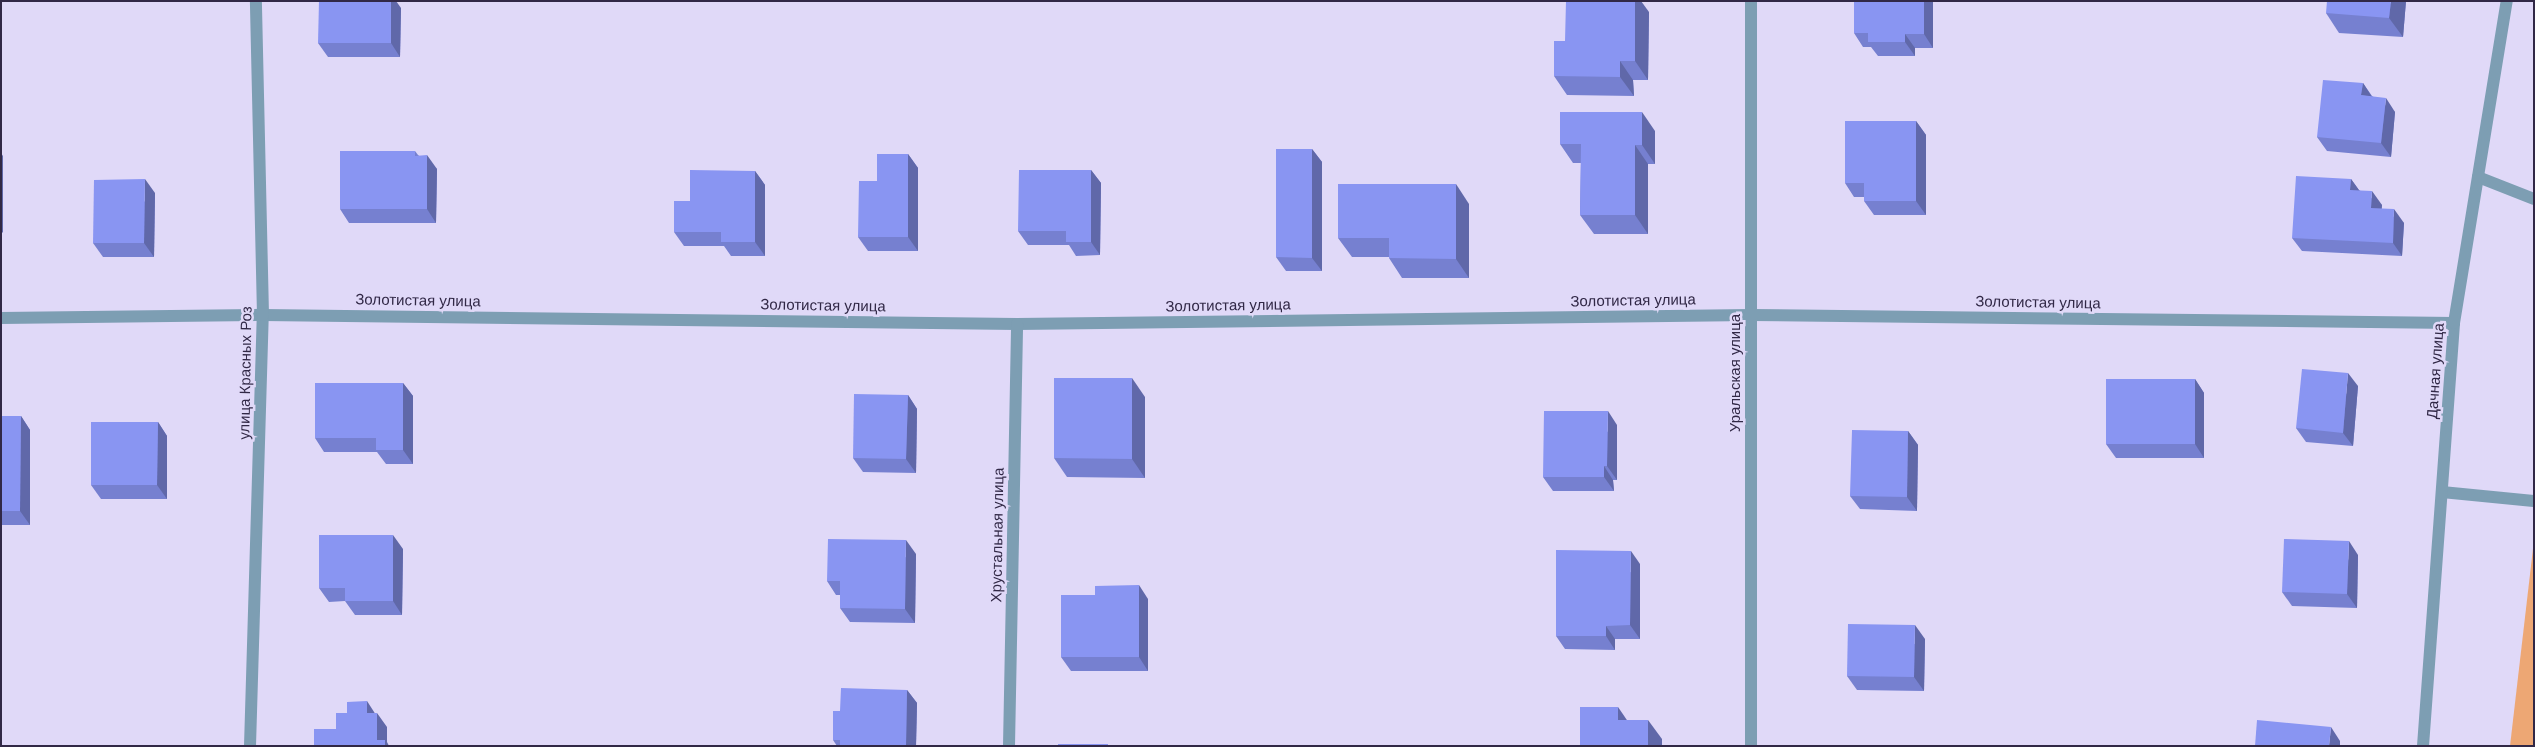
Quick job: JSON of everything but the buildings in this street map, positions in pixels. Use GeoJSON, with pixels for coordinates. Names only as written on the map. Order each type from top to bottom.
{"type":"FeatureCollection","features":[{"type":"Feature","properties":{"kind":"street","name":"улица Красных Роз"},"geometry":{"type":"LineString","coordinates":[[250,746],[263,315],[256,1]]}},
{"type":"Feature","properties":{"kind":"street","name":"Уральская улица"},"geometry":{"type":"LineString","coordinates":[[1751,1],[1751,746]]}},
{"type":"Feature","properties":{"kind":"street","name":"Дачная улица"},"geometry":{"type":"LineString","coordinates":[[2423,746],[2454,323],[2507,1]]}},
{"type":"Feature","properties":{"kind":"street"},"geometry":{"type":"LineString","coordinates":[[2478,177],[2534,199]]}},
{"type":"Feature","properties":{"kind":"street","name":"Золотистая улица"},"geometry":{"type":"LineString","coordinates":[[1,318],[263,315],[1017,324],[1751,315],[2454,323]]}},
{"type":"Feature","properties":{"kind":"street","name":"Хрустальная улица"},"geometry":{"type":"LineString","coordinates":[[1009,746],[1017,324]]}},
{"type":"Feature","properties":{"kind":"street"},"geometry":{"type":"LineString","coordinates":[[2442,492],[2534,501]]}},
{"type":"Feature","properties":{"kind":"shaded area"},"geometry":{"type":"Polygon","coordinates":[[[2534,540],[2534,746],[2510,746],[2534,540]]]}}]}
